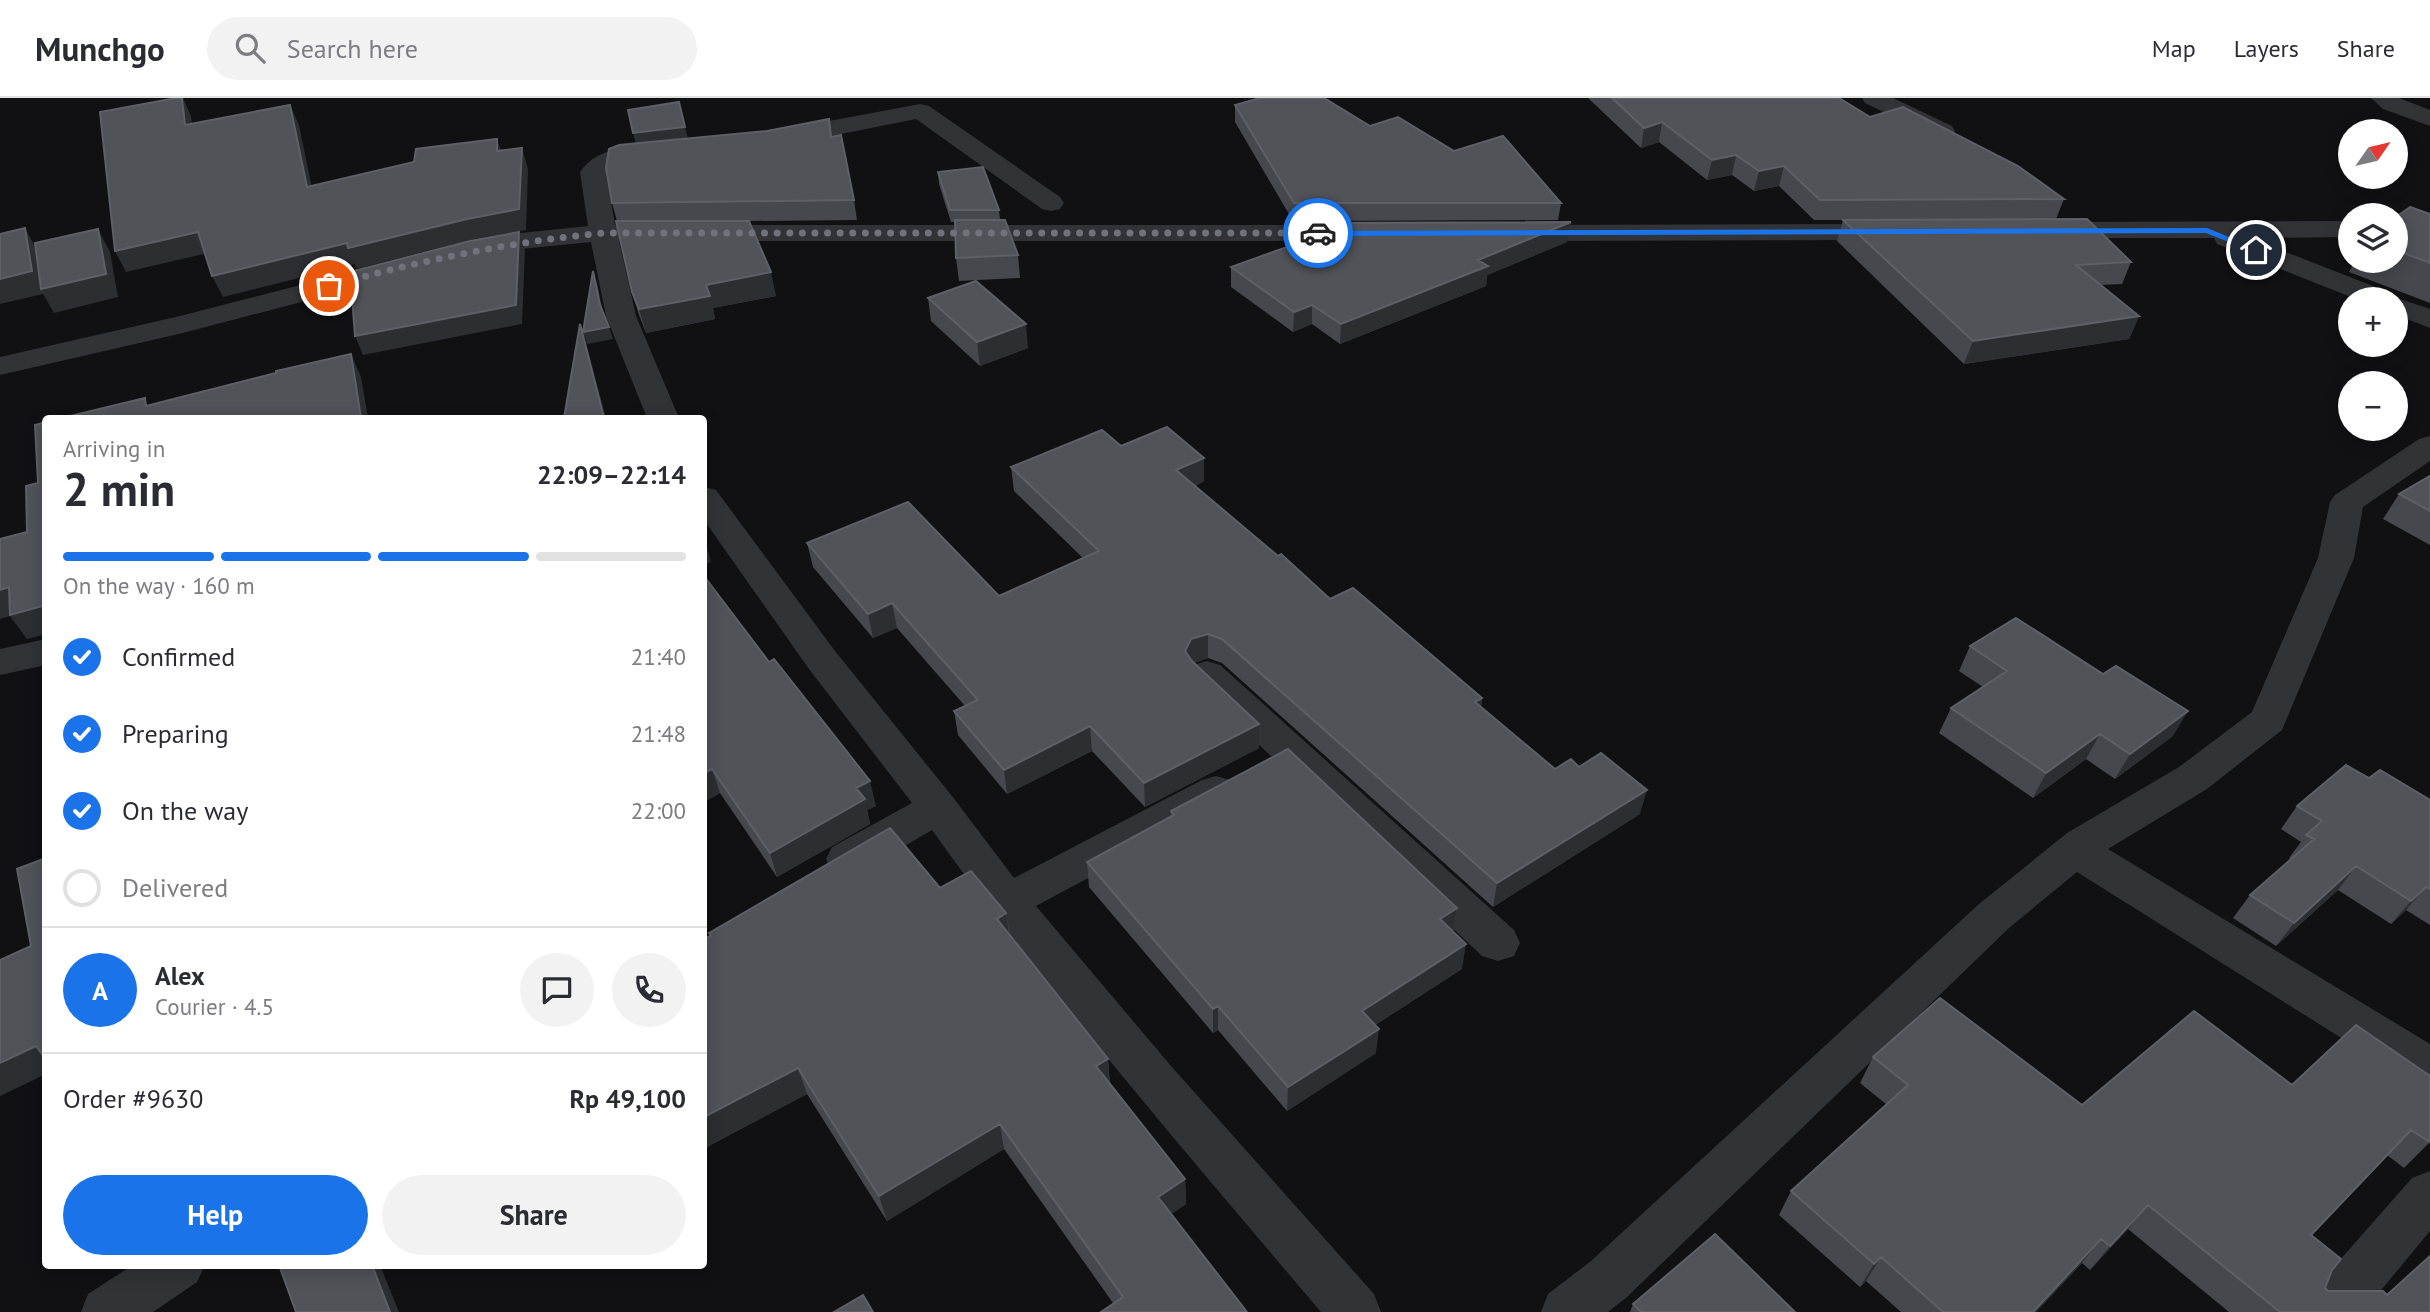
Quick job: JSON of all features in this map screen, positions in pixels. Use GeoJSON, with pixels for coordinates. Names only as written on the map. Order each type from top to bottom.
{"type":"FeatureCollection","features":[{"type":"Feature","properties":{"kind":"street"},"geometry":{"type":"LineString","coordinates":[[1874,98],[1963,142]]}},
{"type":"Feature","properties":{"kind":"street"},"geometry":{"type":"LineString","coordinates":[[2383,98],[2430,119]]}},
{"type":"Feature","properties":{"kind":"street"},"geometry":{"type":"LineString","coordinates":[[756,142],[920,111],[1051,203]]}},
{"type":"Feature","properties":{"kind":"street"},"geometry":{"type":"LineString","coordinates":[[662,415],[621,316],[593,172],[600,162],[621,155],[689,148]]}},
{"type":"Feature","properties":{"kind":"street"},"geometry":{"type":"LineString","coordinates":[[2063,207],[2098,230]]}},
{"type":"Feature","properties":{"kind":"street"},"geometry":{"type":"LineString","coordinates":[[2017,231],[2338,229]]}},
{"type":"Feature","properties":{"kind":"street"},"geometry":{"type":"LineString","coordinates":[[2207,230],[2351,287]]}},
{"type":"Feature","properties":{"kind":"street"},"geometry":{"type":"LineString","coordinates":[[1484,233],[1922,232]]}},
{"type":"Feature","properties":{"kind":"street"},"geometry":{"type":"LineString","coordinates":[[448,256],[521,241],[603,233],[1388,233]]}},
{"type":"Feature","properties":{"kind":"street"},"geometry":{"type":"LineString","coordinates":[[0,366],[170,327],[421,263]]}},
{"type":"Feature","properties":{"kind":"street"},"geometry":{"type":"LineString","coordinates":[[2408,310],[2430,319]]}},
{"type":"Feature","properties":{"kind":"street"},"geometry":{"type":"LineString","coordinates":[[1567,1312],[1609,1279],[1994,916],[2076,850],[2193,778],[2268,720],[2336,558],[2347,502],[2430,446]]}},
{"type":"Feature","properties":{"kind":"street"},"geometry":{"type":"LineString","coordinates":[[707,501],[822,660],[938,807],[1007,901],[1154,1081],[1355,1312]]}},
{"type":"Feature","properties":{"kind":"street"},"geometry":{"type":"LineString","coordinates":[[0,662],[42,653]]}},
{"type":"Feature","properties":{"kind":"street"},"geometry":{"type":"LineString","coordinates":[[1207,674],[1499,943]]}},
{"type":"Feature","properties":{"kind":"street"},"geometry":{"type":"LineString","coordinates":[[1007,901],[1290,751]]}},
{"type":"Feature","properties":{"kind":"street"},"geometry":{"type":"LineString","coordinates":[[809,882],[938,807]]}},
{"type":"Feature","properties":{"kind":"street"},"geometry":{"type":"LineString","coordinates":[[2076,850],[2430,1069]]}},
{"type":"Feature","properties":{"kind":"street"},"geometry":{"type":"LineString","coordinates":[[2329,1312],[2430,1194]]}},
{"type":"Feature","properties":{"kind":"street"},"geometry":{"type":"LineString","coordinates":[[107,1312],[173,1269]]}},
{"type":"Feature","properties":{"kind":"building"},"geometry":{"type":"Polygon","coordinates":[[[182,98],[185,125],[290,105],[307,187],[414,162],[416,149],[497,139],[497,151],[522,148],[519,209],[348,248],[347,243],[212,276],[198,232],[115,251],[100,112],[182,98]]]}},
{"type":"Feature","properties":{"kind":"building"},"geometry":{"type":"Polygon","coordinates":[[[1260,98],[1324,98],[1370,126],[1398,117],[1454,151],[1503,136],[1561,203],[1294,203],[1235,105],[1260,98]]]}},
{"type":"Feature","properties":{"kind":"building"},"geometry":{"type":"Polygon","coordinates":[[[1612,98],[1839,98],[1870,117],[1903,107],[2018,166],[2064,199],[1820,200],[1784,166],[1759,171],[1736,155],[1712,160],[1662,122],[1644,128],[1612,98]]]}},
{"type":"Feature","properties":{"kind":"building"},"geometry":{"type":"Polygon","coordinates":[[[679,102],[685,127],[633,133],[628,110],[679,102]]]}},
{"type":"Feature","properties":{"kind":"building"},"geometry":{"type":"Polygon","coordinates":[[[829,119],[831,137],[841,135],[854,200],[612,203],[606,168],[609,149],[619,145],[767,131],[829,119]]]}},
{"type":"Feature","properties":{"kind":"building"},"geometry":{"type":"Polygon","coordinates":[[[983,167],[999,210],[950,210],[938,172],[983,167]]]}},
{"type":"Feature","properties":{"kind":"building"},"geometry":{"type":"Polygon","coordinates":[[[2408,208],[2430,214],[2430,263],[2408,255],[2408,208]]]}},
{"type":"Feature","properties":{"kind":"building"},"geometry":{"type":"Polygon","coordinates":[[[2087,219],[2131,262],[2076,265],[2139,316],[1973,341],[1843,220],[2087,219]]]}},
{"type":"Feature","properties":{"kind":"building"},"geometry":{"type":"Polygon","coordinates":[[[955,220],[1005,220],[1018,255],[956,258],[955,220]]]}},
{"type":"Feature","properties":{"kind":"building"},"geometry":{"type":"Polygon","coordinates":[[[616,221],[749,221],[771,272],[706,285],[710,296],[639,309],[632,292],[616,221]]]}},
{"type":"Feature","properties":{"kind":"building"},"geometry":{"type":"Polygon","coordinates":[[[1571,222],[1478,260],[1488,266],[1341,324],[1312,305],[1294,312],[1231,267],[1315,237],[1307,223],[1571,222]]]}},
{"type":"Feature","properties":{"kind":"building"},"geometry":{"type":"Polygon","coordinates":[[[25,228],[32,271],[0,279],[0,234],[25,228]]]}},
{"type":"Feature","properties":{"kind":"building"},"geometry":{"type":"Polygon","coordinates":[[[98,229],[106,274],[41,289],[35,243],[98,229]]]}},
{"type":"Feature","properties":{"kind":"building"},"geometry":{"type":"Polygon","coordinates":[[[519,232],[516,305],[355,336],[350,272],[470,241],[519,232]]]}},
{"type":"Feature","properties":{"kind":"building"},"geometry":{"type":"Polygon","coordinates":[[[593,271],[600,305],[609,327],[583,332],[593,271]]]}},
{"type":"Feature","properties":{"kind":"building"},"geometry":{"type":"Polygon","coordinates":[[[976,281],[1026,324],[977,342],[928,298],[976,281]]]}},
{"type":"Feature","properties":{"kind":"building"},"geometry":{"type":"Polygon","coordinates":[[[580,324],[603,415],[565,415],[580,324]]]}},
{"type":"Feature","properties":{"kind":"building"},"geometry":{"type":"Polygon","coordinates":[[[351,354],[361,415],[74,415],[145,398],[146,406],[351,354]]]}},
{"type":"Feature","properties":{"kind":"building"},"geometry":{"type":"Polygon","coordinates":[[[42,423],[42,606],[10,615],[9,587],[0,590],[0,539],[27,532],[26,486],[38,483],[35,425],[42,423]]]}},
{"type":"Feature","properties":{"kind":"building"},"geometry":{"type":"Polygon","coordinates":[[[1167,427],[1204,458],[1176,470],[1278,556],[1281,554],[1330,599],[1353,588],[1482,698],[1475,702],[1555,769],[1571,759],[1579,767],[1601,753],[1647,790],[1497,883],[1222,639],[1208,634],[1191,639],[1185,651],[1192,661],[1259,724],[1144,783],[1090,726],[1004,770],[954,711],[978,700],[892,603],[868,614],[807,543],[908,502],[999,596],[1099,551],[1011,467],[1102,430],[1121,446],[1167,427]]]}},
{"type":"Feature","properties":{"kind":"building"},"geometry":{"type":"Polygon","coordinates":[[[2430,476],[2430,511],[2399,494],[2430,476]]]}},
{"type":"Feature","properties":{"kind":"building"},"geometry":{"type":"Polygon","coordinates":[[[707,580],[769,662],[774,659],[870,781],[856,788],[865,799],[770,853],[712,769],[707,772],[707,580]]]}},
{"type":"Feature","properties":{"kind":"building"},"geometry":{"type":"Polygon","coordinates":[[[2016,618],[2103,674],[2116,666],[2188,711],[2130,754],[2100,734],[2046,773],[1951,708],[2007,671],[1970,646],[2016,618]]]}},
{"type":"Feature","properties":{"kind":"building"},"geometry":{"type":"Polygon","coordinates":[[[1288,749],[1457,908],[1440,919],[1466,944],[1362,1011],[1379,1029],[1288,1087],[1218,1006],[1213,1009],[1087,862],[1174,815],[1171,811],[1288,749]]]}},
{"type":"Feature","properties":{"kind":"building"},"geometry":{"type":"Polygon","coordinates":[[[2346,765],[2369,778],[2380,770],[2430,800],[2430,889],[2426,887],[2411,901],[2356,866],[2294,923],[2250,895],[2314,839],[2306,835],[2322,821],[2297,806],[2346,765]]]}},
{"type":"Feature","properties":{"kind":"building"},"geometry":{"type":"Polygon","coordinates":[[[890,828],[940,888],[971,871],[1006,913],[997,919],[1108,1059],[1096,1066],[1185,1179],[1158,1197],[1247,1312],[1101,1312],[1123,1297],[1000,1124],[879,1196],[798,1068],[707,1115],[709,933],[890,828]]]}},
{"type":"Feature","properties":{"kind":"building"},"geometry":{"type":"Polygon","coordinates":[[[42,860],[42,1054],[36,1046],[0,1063],[0,960],[31,946],[17,869],[42,860]]]}},
{"type":"Feature","properties":{"kind":"building"},"geometry":{"type":"Polygon","coordinates":[[[1940,998],[2082,1105],[2194,1011],[2292,1085],[2356,1025],[2430,1076],[2430,1142],[2411,1130],[2311,1235],[2341,1259],[2332,1270],[2325,1288],[2328,1291],[2383,1291],[2387,1295],[2430,1256],[2430,1312],[2280,1312],[2148,1205],[2110,1246],[2101,1239],[2033,1312],[1943,1312],[1881,1257],[1874,1264],[1791,1191],[1908,1085],[1873,1057],[1940,998]]]}},
{"type":"Feature","properties":{"kind":"building"},"geometry":{"type":"Polygon","coordinates":[[[1715,1234],[1795,1312],[1641,1312],[1633,1304],[1715,1234]]]}},
{"type":"Feature","properties":{"kind":"building"},"geometry":{"type":"Polygon","coordinates":[[[280,1269],[374,1269],[390,1312],[296,1312],[280,1269]]]}},
{"type":"Feature","properties":{"kind":"building"},"geometry":{"type":"Polygon","coordinates":[[[863,1295],[873,1312],[834,1312],[863,1295]]]}},
{"type":"Feature","properties":{"kind":"way so far"},"geometry":{"type":"LineString","coordinates":[[329,286],[521,241],[603,233],[1318,233]]}},
{"type":"Feature","properties":{"kind":"route"},"geometry":{"type":"LineString","coordinates":[[1318,233],[2207,230],[2256,250]]}}]}
